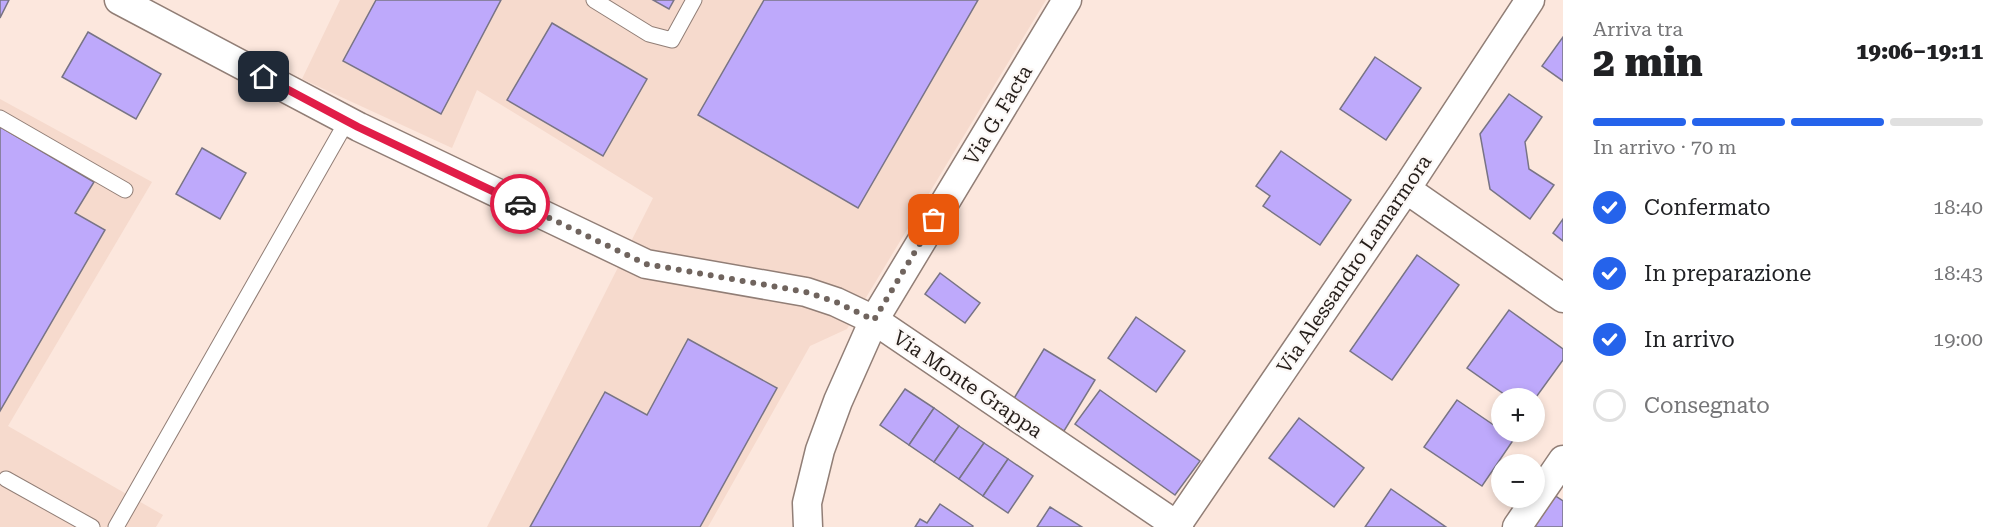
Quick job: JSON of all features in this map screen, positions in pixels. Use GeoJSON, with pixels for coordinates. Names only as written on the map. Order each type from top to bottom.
{"type":"FeatureCollection","features":[{"type":"Feature","properties":{"kind":"street","name":"Via Monte Grappa"},"geometry":{"type":"LineString","coordinates":[[119,0],[347,121],[646,264],[806,292],[836,302],[874,320],[1178,526]]}},
{"type":"Feature","properties":{"kind":"street","name":"Via G. Facta"},"geometry":{"type":"LineString","coordinates":[[808,527],[807,503],[820,450],[838,401],[874,320],[1067,0]]}},
{"type":"Feature","properties":{"kind":"street","name":"Via Alessandro Lamarmora"},"geometry":{"type":"LineString","coordinates":[[1178,526],[1406,189],[1530,0]]}},
{"type":"Feature","properties":{"kind":"street"},"geometry":{"type":"LineString","coordinates":[[1406,189],[1563,298]]}},
{"type":"Feature","properties":{"kind":"street"},"geometry":{"type":"LineString","coordinates":[[1517,527],[1563,460]]}},
{"type":"Feature","properties":{"kind":"lane"},"geometry":{"type":"LineString","coordinates":[[594,0],[649,34],[672,40],[694,0]]}},
{"type":"Feature","properties":{"kind":"lane"},"geometry":{"type":"LineString","coordinates":[[0,118],[125,190]]}},
{"type":"Feature","properties":{"kind":"lane"},"geometry":{"type":"LineString","coordinates":[[116,527],[347,121]]}},
{"type":"Feature","properties":{"kind":"lane"},"geometry":{"type":"LineString","coordinates":[[6,479],[92,527]]}},
{"type":"Feature","properties":{"kind":"shaded area"},"geometry":{"type":"Polygon","coordinates":[[[340,0],[1046,0],[847,329],[810,346],[708,527],[487,527],[653,198],[477,90],[452,148],[302,79],[340,0]]]}},
{"type":"Feature","properties":{"kind":"shaded area"},"geometry":{"type":"Polygon","coordinates":[[[0,99],[152,182],[8,426],[163,515],[156,527],[0,527],[0,99]]]}},
{"type":"Feature","properties":{"kind":"building"},"geometry":{"type":"Polygon","coordinates":[[[0,0],[9,0],[0,18],[0,0]]]}},
{"type":"Feature","properties":{"kind":"building"},"geometry":{"type":"Polygon","coordinates":[[[376,0],[501,0],[441,114],[343,61],[376,0]]]}},
{"type":"Feature","properties":{"kind":"building"},"geometry":{"type":"Polygon","coordinates":[[[653,0],[674,0],[669,9],[653,0]]]}},
{"type":"Feature","properties":{"kind":"building"},"geometry":{"type":"Polygon","coordinates":[[[764,0],[978,0],[858,208],[698,115],[764,0]]]}},
{"type":"Feature","properties":{"kind":"building"},"geometry":{"type":"Polygon","coordinates":[[[552,23],[647,79],[603,156],[507,100],[552,23]]]}},
{"type":"Feature","properties":{"kind":"building"},"geometry":{"type":"Polygon","coordinates":[[[88,32],[161,74],[136,119],[62,77],[88,32]]]}},
{"type":"Feature","properties":{"kind":"building"},"geometry":{"type":"Polygon","coordinates":[[[1563,37],[1563,81],[1542,66],[1563,37]]]}},
{"type":"Feature","properties":{"kind":"building"},"geometry":{"type":"Polygon","coordinates":[[[1375,57],[1421,88],[1386,140],[1340,109],[1375,57]]]}},
{"type":"Feature","properties":{"kind":"building"},"geometry":{"type":"Polygon","coordinates":[[[1509,94],[1542,117],[1525,142],[1529,169],[1554,185],[1530,219],[1490,189],[1480,134],[1509,94]]]}},
{"type":"Feature","properties":{"kind":"building"},"geometry":{"type":"Polygon","coordinates":[[[0,127],[94,182],[75,213],[105,230],[0,411],[0,127]]]}},
{"type":"Feature","properties":{"kind":"building"},"geometry":{"type":"Polygon","coordinates":[[[202,148],[246,173],[220,219],[176,194],[202,148]]]}},
{"type":"Feature","properties":{"kind":"building"},"geometry":{"type":"Polygon","coordinates":[[[1281,151],[1351,200],[1320,245],[1263,206],[1270,196],[1256,186],[1281,151]]]}},
{"type":"Feature","properties":{"kind":"building"},"geometry":{"type":"Polygon","coordinates":[[[1563,219],[1563,241],[1553,233],[1563,219]]]}},
{"type":"Feature","properties":{"kind":"building"},"geometry":{"type":"Polygon","coordinates":[[[1417,255],[1459,285],[1392,380],[1350,351],[1417,255]]]}},
{"type":"Feature","properties":{"kind":"building"},"geometry":{"type":"Polygon","coordinates":[[[940,273],[980,303],[965,323],[925,294],[940,273]]]}},
{"type":"Feature","properties":{"kind":"building"},"geometry":{"type":"Polygon","coordinates":[[[1509,310],[1563,349],[1563,360],[1543,388],[1495,388],[1467,368],[1509,310]]]}},
{"type":"Feature","properties":{"kind":"building"},"geometry":{"type":"Polygon","coordinates":[[[1136,317],[1185,351],[1156,392],[1108,358],[1136,317]]]}},
{"type":"Feature","properties":{"kind":"building"},"geometry":{"type":"Polygon","coordinates":[[[688,339],[777,388],[700,527],[530,527],[605,392],[647,415],[688,339]]]}},
{"type":"Feature","properties":{"kind":"building"},"geometry":{"type":"Polygon","coordinates":[[[1044,349],[1095,380],[1064,431],[1013,400],[1044,349]]]}},
{"type":"Feature","properties":{"kind":"building"},"geometry":{"type":"Polygon","coordinates":[[[905,389],[934,408],[909,445],[880,425],[905,389]]]}},
{"type":"Feature","properties":{"kind":"building"},"geometry":{"type":"Polygon","coordinates":[[[1100,390],[1200,461],[1175,495],[1075,424],[1100,390]]]}},
{"type":"Feature","properties":{"kind":"building"},"geometry":{"type":"Polygon","coordinates":[[[1457,400],[1491,423],[1491,442],[1512,442],[1504,454],[1491,454],[1491,473],[1482,486],[1424,447],[1457,400]]]}},
{"type":"Feature","properties":{"kind":"building"},"geometry":{"type":"Polygon","coordinates":[[[934,408],[959,426],[934,462],[909,445],[934,408]]]}},
{"type":"Feature","properties":{"kind":"building"},"geometry":{"type":"Polygon","coordinates":[[[1299,418],[1364,468],[1334,507],[1269,458],[1299,418]]]}},
{"type":"Feature","properties":{"kind":"building"},"geometry":{"type":"Polygon","coordinates":[[[959,426],[984,443],[959,479],[934,462],[959,426]]]}},
{"type":"Feature","properties":{"kind":"building"},"geometry":{"type":"Polygon","coordinates":[[[984,443],[1008,459],[983,496],[959,479],[984,443]]]}},
{"type":"Feature","properties":{"kind":"building"},"geometry":{"type":"Polygon","coordinates":[[[1008,459],[1033,476],[1008,513],[983,496],[1008,459]]]}},
{"type":"Feature","properties":{"kind":"building"},"geometry":{"type":"Polygon","coordinates":[[[1391,489],[1446,527],[1365,527],[1391,489]]]}},
{"type":"Feature","properties":{"kind":"building"},"geometry":{"type":"Polygon","coordinates":[[[1551,493],[1563,501],[1563,527],[1534,527],[1551,493]]]}},
{"type":"Feature","properties":{"kind":"building"},"geometry":{"type":"Polygon","coordinates":[[[940,504],[973,526],[915,527],[920,519],[927,523],[940,504]]]}},
{"type":"Feature","properties":{"kind":"building"},"geometry":{"type":"Polygon","coordinates":[[[1050,507],[1082,527],[1037,527],[1050,507]]]}},
{"type":"Feature","properties":{"kind":"way so far"},"geometry":{"type":"LineString","coordinates":[[520,204],[646,264],[806,292],[836,302],[874,320],[934,220]]}},
{"type":"Feature","properties":{"kind":"route"},"geometry":{"type":"LineString","coordinates":[[264,77],[358,127],[520,204]]}}]}
